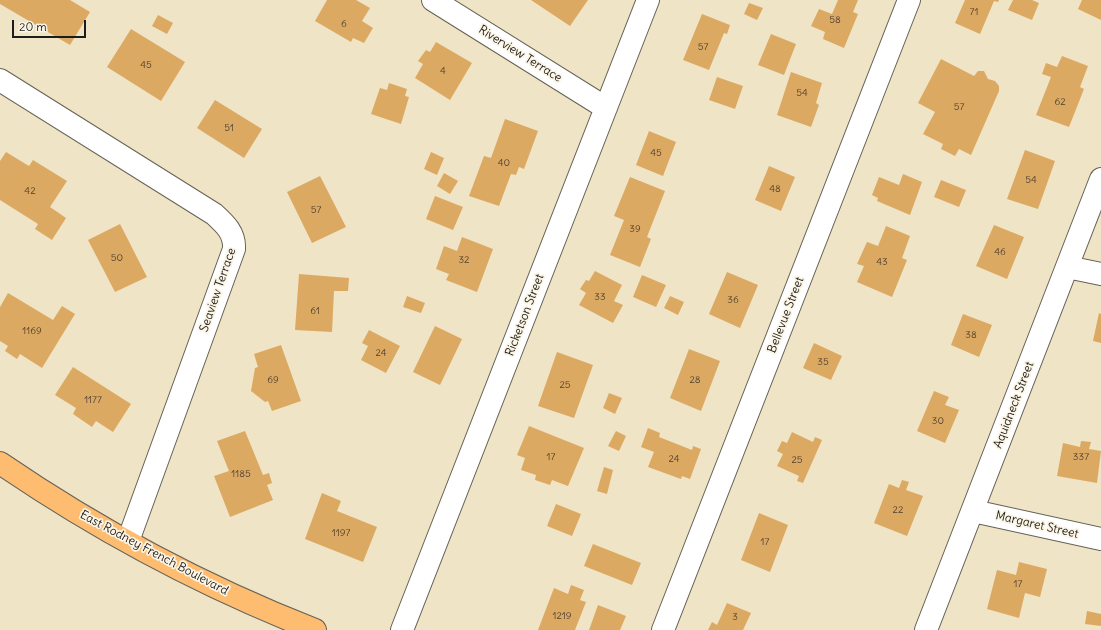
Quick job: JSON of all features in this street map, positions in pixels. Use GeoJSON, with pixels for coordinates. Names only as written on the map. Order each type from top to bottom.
{"type":"FeatureCollection","features":[{"type":"Feature","properties":{"kind":"main road","name":"East Rodney French Boulevard"},"geometry":{"type":"LineString","coordinates":[[0,464],[68,507],[128,542],[183,571],[259,607],[315,630]]}},
{"type":"Feature","properties":{"kind":"street","name":"Riverview Terrace"},"geometry":{"type":"LineString","coordinates":[[433,0],[606,108]]}},
{"type":"Feature","properties":{"kind":"street","name":"Ricketson Street"},"geometry":{"type":"LineString","coordinates":[[402,630],[648,0]]}},
{"type":"Feature","properties":{"kind":"street","name":"Bellevue Street"},"geometry":{"type":"LineString","coordinates":[[663,630],[909,0]]}},
{"type":"Feature","properties":{"kind":"street","name":"Seaview Terrace"},"geometry":{"type":"LineString","coordinates":[[0,80],[214,214],[227,227],[235,241],[234,249],[128,542]]}},
{"type":"Feature","properties":{"kind":"street","name":"Aquidneck Street"},"geometry":{"type":"LineString","coordinates":[[926,630],[1101,179]]}},
{"type":"Feature","properties":{"kind":"street"},"geometry":{"type":"LineString","coordinates":[[1067,267],[1101,274]]}},
{"type":"Feature","properties":{"kind":"street","name":"Margaret Street"},"geometry":{"type":"LineString","coordinates":[[973,511],[1101,539]]}},
{"type":"Feature","properties":{"kind":"building"},"geometry":{"type":"Polygon","coordinates":[[[0,0],[70,0],[90,12],[70,45],[0,4],[0,0]]]}},
{"type":"Feature","properties":{"kind":"building"},"geometry":{"type":"Polygon","coordinates":[[[327,0],[356,0],[370,8],[362,21],[373,28],[364,43],[353,38],[351,42],[315,21],[327,0]]]}},
{"type":"Feature","properties":{"kind":"building"},"geometry":{"type":"Polygon","coordinates":[[[531,0],[588,0],[570,26],[531,0]]]}},
{"type":"Feature","properties":{"kind":"building"},"geometry":{"type":"Polygon","coordinates":[[[838,0],[858,0],[853,12],[858,14],[844,48],[823,39],[825,32],[811,26],[819,9],[832,14],[838,0]]]}},
{"type":"Feature","properties":{"kind":"building"},"geometry":{"type":"Polygon","coordinates":[[[965,0],[999,0],[998,2],[994,1],[980,34],[955,23],[965,0]]]}},
{"type":"Feature","properties":{"kind":"building"},"geometry":{"type":"Polygon","coordinates":[[[1013,0],[1032,0],[1039,3],[1032,20],[1008,10],[1013,0]]]}},
{"type":"Feature","properties":{"kind":"building"},"geometry":{"type":"Polygon","coordinates":[[[1082,0],[1101,0],[1101,20],[1078,9],[1082,0]]]}},
{"type":"Feature","properties":{"kind":"building"},"geometry":{"type":"Polygon","coordinates":[[[749,3],[763,8],[757,20],[744,14],[749,3]]]}},
{"type":"Feature","properties":{"kind":"building"},"geometry":{"type":"Polygon","coordinates":[[[702,14],[730,25],[727,34],[724,33],[709,70],[683,60],[702,14]]]}},
{"type":"Feature","properties":{"kind":"building"},"geometry":{"type":"Polygon","coordinates":[[[158,15],[173,23],[167,34],[152,26],[158,15]]]}},
{"type":"Feature","properties":{"kind":"building"},"geometry":{"type":"Polygon","coordinates":[[[131,29],[185,62],[161,101],[107,67],[131,29]]]}},
{"type":"Feature","properties":{"kind":"building"},"geometry":{"type":"Polygon","coordinates":[[[771,34],[796,44],[784,75],[758,65],[771,34]]]}},
{"type":"Feature","properties":{"kind":"building"},"geometry":{"type":"Polygon","coordinates":[[[436,42],[472,63],[450,100],[415,78],[423,64],[418,61],[426,50],[430,52],[436,42]]]}},
{"type":"Feature","properties":{"kind":"building"},"geometry":{"type":"Polygon","coordinates":[[[1062,56],[1088,66],[1080,87],[1084,89],[1069,127],[1036,115],[1051,77],[1042,74],[1046,63],[1057,67],[1062,56]]]}},
{"type":"Feature","properties":{"kind":"building"},"geometry":{"type":"Polygon","coordinates":[[[941,59],[974,76],[978,71],[984,71],[988,79],[995,81],[999,86],[999,91],[971,155],[959,149],[955,156],[941,149],[943,144],[923,134],[935,112],[918,103],[941,59]]]}},
{"type":"Feature","properties":{"kind":"building"},"geometry":{"type":"Polygon","coordinates":[[[791,72],[822,83],[816,103],[819,105],[811,127],[777,115],[791,72]]]}},
{"type":"Feature","properties":{"kind":"building"},"geometry":{"type":"Polygon","coordinates":[[[717,77],[743,86],[735,109],[709,100],[717,77]]]}},
{"type":"Feature","properties":{"kind":"building"},"geometry":{"type":"Polygon","coordinates":[[[389,83],[407,89],[405,96],[409,97],[401,124],[371,114],[380,88],[387,90],[389,83]]]}},
{"type":"Feature","properties":{"kind":"building"},"geometry":{"type":"Polygon","coordinates":[[[215,100],[262,129],[244,158],[197,128],[215,100]]]}},
{"type":"Feature","properties":{"kind":"building"},"geometry":{"type":"Polygon","coordinates":[[[505,119],[538,131],[524,169],[519,167],[516,175],[511,174],[499,206],[469,196],[484,156],[491,158],[505,119]]]}},
{"type":"Feature","properties":{"kind":"building"},"geometry":{"type":"Polygon","coordinates":[[[649,131],[676,142],[663,176],[636,165],[649,131]]]}},
{"type":"Feature","properties":{"kind":"building"},"geometry":{"type":"Polygon","coordinates":[[[1025,150],[1055,161],[1038,209],[1007,199],[1025,150]]]}},
{"type":"Feature","properties":{"kind":"building"},"geometry":{"type":"Polygon","coordinates":[[[6,152],[29,166],[33,160],[67,181],[50,207],[66,218],[52,240],[35,229],[38,224],[0,200],[0,161],[6,152]]]}},
{"type":"Feature","properties":{"kind":"building"},"geometry":{"type":"Polygon","coordinates":[[[431,152],[444,158],[437,175],[424,169],[431,152]]]}},
{"type":"Feature","properties":{"kind":"building"},"geometry":{"type":"Polygon","coordinates":[[[769,166],[795,177],[781,211],[755,200],[769,166]]]}},
{"type":"Feature","properties":{"kind":"building"},"geometry":{"type":"Polygon","coordinates":[[[444,173],[458,181],[450,194],[437,186],[444,173]]]}},
{"type":"Feature","properties":{"kind":"building"},"geometry":{"type":"Polygon","coordinates":[[[903,174],[922,182],[910,215],[877,201],[878,198],[872,195],[879,177],[899,185],[903,174]]]}},
{"type":"Feature","properties":{"kind":"building"},"geometry":{"type":"Polygon","coordinates":[[[320,176],[346,227],[312,243],[287,192],[320,176]]]}},
{"type":"Feature","properties":{"kind":"building"},"geometry":{"type":"Polygon","coordinates":[[[630,177],[665,191],[647,237],[651,239],[640,267],[610,255],[624,220],[614,216],[630,177]]]}},
{"type":"Feature","properties":{"kind":"building"},"geometry":{"type":"Polygon","coordinates":[[[941,180],[966,190],[959,207],[934,197],[941,180]]]}},
{"type":"Feature","properties":{"kind":"building"},"geometry":{"type":"Polygon","coordinates":[[[435,196],[463,207],[453,230],[426,219],[435,196]]]}},
{"type":"Feature","properties":{"kind":"building"},"geometry":{"type":"Polygon","coordinates":[[[120,224],[147,277],[115,292],[88,240],[120,224]]]}},
{"type":"Feature","properties":{"kind":"building"},"geometry":{"type":"Polygon","coordinates":[[[994,225],[1024,237],[1007,279],[976,266],[994,225]]]}},
{"type":"Feature","properties":{"kind":"building"},"geometry":{"type":"Polygon","coordinates":[[[886,226],[910,236],[902,258],[907,260],[892,297],[857,282],[864,266],[857,264],[867,242],[878,246],[886,226]]]}},
{"type":"Feature","properties":{"kind":"building"},"geometry":{"type":"Polygon","coordinates":[[[462,237],[493,249],[477,292],[446,280],[449,274],[436,269],[444,246],[457,251],[462,237]]]}},
{"type":"Feature","properties":{"kind":"building"},"geometry":{"type":"Polygon","coordinates":[[[595,271],[622,285],[614,301],[623,305],[613,323],[579,305],[586,293],[580,289],[586,280],[589,281],[595,271]]]}},
{"type":"Feature","properties":{"kind":"building"},"geometry":{"type":"Polygon","coordinates":[[[727,272],[758,285],[740,328],[709,314],[727,272]]]}},
{"type":"Feature","properties":{"kind":"building"},"geometry":{"type":"Polygon","coordinates":[[[299,274],[349,278],[348,291],[334,291],[332,332],[295,330],[299,274]]]}},
{"type":"Feature","properties":{"kind":"building"},"geometry":{"type":"Polygon","coordinates":[[[642,275],[666,285],[656,307],[633,297],[642,275]]]}},
{"type":"Feature","properties":{"kind":"building"},"geometry":{"type":"Polygon","coordinates":[[[8,293],[53,320],[62,306],[75,314],[42,368],[20,354],[17,359],[5,351],[8,346],[0,341],[0,307],[8,293]]]}},
{"type":"Feature","properties":{"kind":"building"},"geometry":{"type":"Polygon","coordinates":[[[407,296],[425,303],[421,313],[403,307],[407,296]]]}},
{"type":"Feature","properties":{"kind":"building"},"geometry":{"type":"Polygon","coordinates":[[[670,296],[684,302],[678,315],[664,308],[670,296]]]}},
{"type":"Feature","properties":{"kind":"building"},"geometry":{"type":"Polygon","coordinates":[[[1099,313],[1101,314],[1101,343],[1093,341],[1099,313]]]}},
{"type":"Feature","properties":{"kind":"building"},"geometry":{"type":"Polygon","coordinates":[[[963,314],[992,325],[979,357],[951,345],[963,314]]]}},
{"type":"Feature","properties":{"kind":"building"},"geometry":{"type":"Polygon","coordinates":[[[435,326],[462,339],[440,385],[413,372],[435,326]]]}},
{"type":"Feature","properties":{"kind":"building"},"geometry":{"type":"Polygon","coordinates":[[[369,330],[400,346],[386,373],[361,360],[368,346],[362,343],[369,330]]]}},
{"type":"Feature","properties":{"kind":"building"},"geometry":{"type":"Polygon","coordinates":[[[814,343],[842,356],[831,380],[803,368],[814,343]]]}},
{"type":"Feature","properties":{"kind":"building"},"geometry":{"type":"Polygon","coordinates":[[[281,345],[301,401],[272,411],[268,401],[265,402],[251,391],[255,368],[258,367],[254,354],[281,345]]]}},
{"type":"Feature","properties":{"kind":"building"},"geometry":{"type":"Polygon","coordinates":[[[689,349],[720,361],[701,411],[670,398],[689,349]]]}},
{"type":"Feature","properties":{"kind":"building"},"geometry":{"type":"Polygon","coordinates":[[[557,352],[593,365],[574,418],[538,406],[557,352]]]}},
{"type":"Feature","properties":{"kind":"building"},"geometry":{"type":"Polygon","coordinates":[[[73,367],[131,404],[113,432],[96,421],[92,427],[73,414],[76,408],[55,395],[73,367]]]}},
{"type":"Feature","properties":{"kind":"building"},"geometry":{"type":"Polygon","coordinates":[[[934,391],[949,397],[945,405],[959,410],[945,443],[917,431],[934,391]]]}},
{"type":"Feature","properties":{"kind":"building"},"geometry":{"type":"Polygon","coordinates":[[[609,393],[622,398],[615,414],[603,408],[609,393]]]}},
{"type":"Feature","properties":{"kind":"building"},"geometry":{"type":"Polygon","coordinates":[[[529,426],[584,448],[568,486],[552,480],[550,485],[535,480],[536,475],[521,470],[525,458],[517,455],[529,426]]]}},
{"type":"Feature","properties":{"kind":"building"},"geometry":{"type":"Polygon","coordinates":[[[648,428],[660,433],[659,437],[692,450],[693,446],[701,449],[690,479],[682,476],[681,479],[648,467],[654,452],[641,447],[648,428]]]}},
{"type":"Feature","properties":{"kind":"building"},"geometry":{"type":"Polygon","coordinates":[[[245,431],[263,475],[269,473],[272,483],[267,485],[273,500],[230,517],[214,476],[229,471],[217,441],[245,431]]]}},
{"type":"Feature","properties":{"kind":"building"},"geometry":{"type":"Polygon","coordinates":[[[616,431],[626,436],[619,451],[608,446],[616,431]]]}},
{"type":"Feature","properties":{"kind":"building"},"geometry":{"type":"Polygon","coordinates":[[[792,432],[813,442],[815,437],[822,440],[803,483],[797,481],[799,476],[777,466],[783,454],[777,451],[782,441],[787,443],[792,432]]]}},
{"type":"Feature","properties":{"kind":"building"},"geometry":{"type":"Polygon","coordinates":[[[1081,441],[1091,442],[1089,449],[1101,451],[1097,483],[1057,476],[1063,443],[1080,447],[1081,441]]]}},
{"type":"Feature","properties":{"kind":"building"},"geometry":{"type":"Polygon","coordinates":[[[604,467],[613,470],[607,494],[597,491],[604,467]]]}},
{"type":"Feature","properties":{"kind":"building"},"geometry":{"type":"Polygon","coordinates":[[[902,480],[909,482],[906,490],[923,496],[907,536],[874,523],[889,484],[899,488],[902,480]]]}},
{"type":"Feature","properties":{"kind":"building"},"geometry":{"type":"Polygon","coordinates":[[[322,493],[341,501],[337,511],[377,527],[363,562],[305,539],[322,493]]]}},
{"type":"Feature","properties":{"kind":"building"},"geometry":{"type":"Polygon","coordinates":[[[556,504],[581,514],[572,536],[547,526],[556,504]]]}},
{"type":"Feature","properties":{"kind":"building"},"geometry":{"type":"Polygon","coordinates":[[[759,513],[788,525],[770,572],[741,560],[759,513]]]}},
{"type":"Feature","properties":{"kind":"building"},"geometry":{"type":"Polygon","coordinates":[[[593,544],[641,563],[632,585],[584,566],[593,544]]]}},
{"type":"Feature","properties":{"kind":"building"},"geometry":{"type":"Polygon","coordinates":[[[1019,562],[1047,569],[1040,597],[1025,593],[1019,618],[987,609],[997,570],[1016,575],[1019,562]]]}},
{"type":"Feature","properties":{"kind":"building"},"geometry":{"type":"Polygon","coordinates":[[[571,585],[584,590],[580,600],[586,602],[575,630],[538,630],[554,588],[568,594],[571,585]]]}},
{"type":"Feature","properties":{"kind":"building"},"geometry":{"type":"Polygon","coordinates":[[[727,603],[751,613],[743,630],[708,630],[712,622],[717,625],[727,603]]]}},
{"type":"Feature","properties":{"kind":"building"},"geometry":{"type":"Polygon","coordinates":[[[598,605],[626,616],[620,630],[589,630],[598,605]]]}},
{"type":"Feature","properties":{"kind":"building"},"geometry":{"type":"Polygon","coordinates":[[[1087,611],[1101,614],[1101,626],[1085,624],[1087,611]]]}}]}
